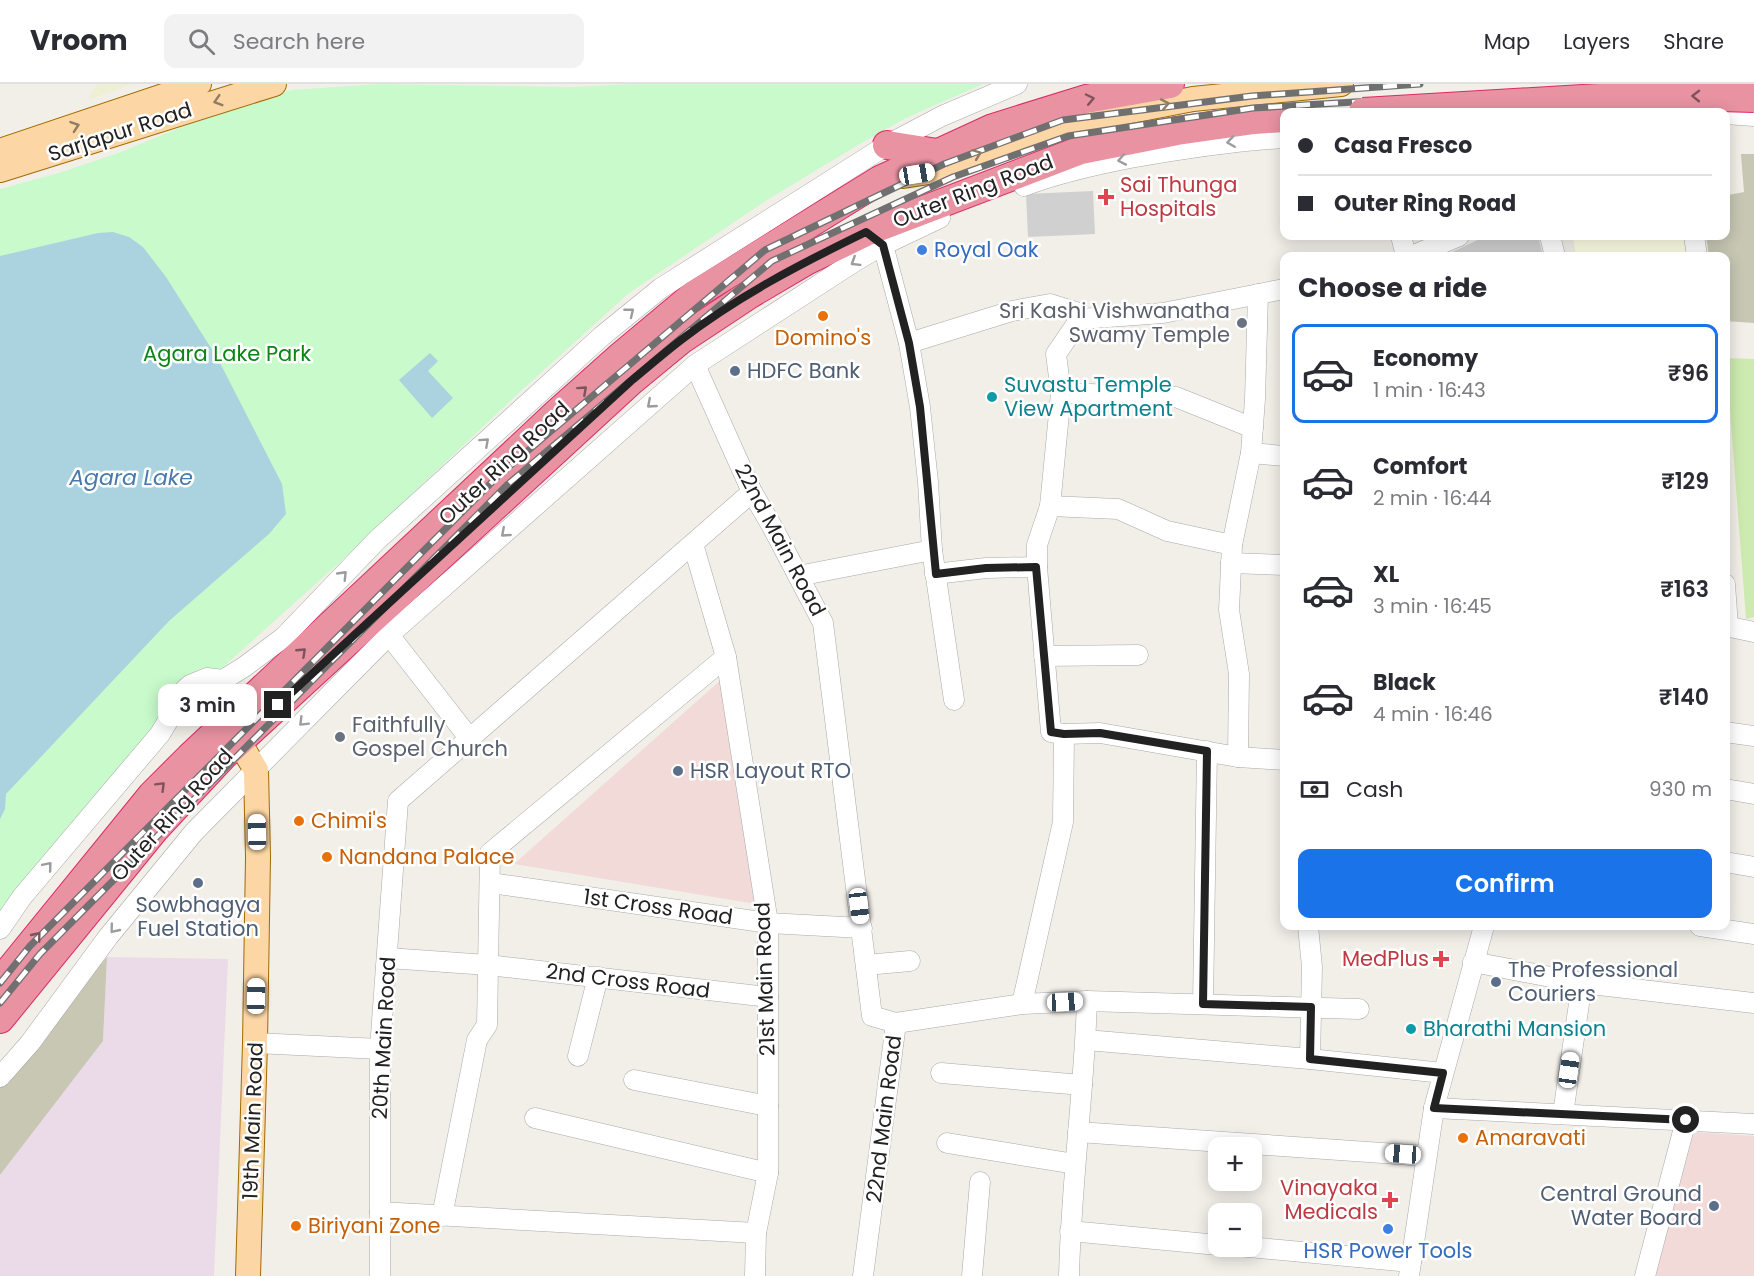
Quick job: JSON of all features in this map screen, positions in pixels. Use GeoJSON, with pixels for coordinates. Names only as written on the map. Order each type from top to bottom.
{"type":"FeatureCollection","features":[{"type":"Feature","properties":{"kind":"highway","name":"Outer Ring Road"},"geometry":{"type":"LineString","coordinates":[[0,1019],[230,734],[556,414],[694,295],[880,180],[993,128],[1086,99],[1170,84]]}},
{"type":"Feature","properties":{"kind":"highway"},"geometry":{"type":"LineString","coordinates":[[1431,108],[1650,95],[1754,98]]}},
{"type":"Feature","properties":{"kind":"highway","name":"Outer Ring Road"},"geometry":{"type":"LineString","coordinates":[[0,982],[152,795],[230,734],[631,381],[682,339],[750,294],[806,261],[874,239],[1081,150],[1177,131],[1280,118]]}},
{"type":"Feature","properties":{"kind":"highway"},"geometry":{"type":"LineString","coordinates":[[887,145],[937,153]]}},
{"type":"Feature","properties":{"kind":"main road","name":"Sarjapur Road"},"geometry":{"type":"LineString","coordinates":[[0,151],[199,84]]}},
{"type":"Feature","properties":{"kind":"main road","name":"Sarjapur Road"},"geometry":{"type":"LineString","coordinates":[[0,170],[274,84]]}},
{"type":"Feature","properties":{"kind":"main road","name":"Outer Ring Road"},"geometry":{"type":"LineString","coordinates":[[880,180],[936,171],[1039,132],[1079,121],[1193,99],[1341,84]]}},
{"type":"Feature","properties":{"kind":"main road"},"geometry":{"type":"LineString","coordinates":[[1594,84],[1597,108]]}},
{"type":"Feature","properties":{"kind":"main road"},"geometry":{"type":"LineString","coordinates":[[230,734],[256,770]]}},
{"type":"Feature","properties":{"kind":"main road","name":"19th Main Road"},"geometry":{"type":"LineString","coordinates":[[248,1276],[258,857],[256,770]]}},
{"type":"Feature","properties":{"kind":"street"},"geometry":{"type":"LineString","coordinates":[[0,929],[22,897],[160,734],[169,720],[178,696],[190,685],[207,678],[223,680],[284,637],[377,540],[602,336],[661,288],[887,145],[942,116],[1017,84]]}},
{"type":"Feature","properties":{"kind":"street"},"geometry":{"type":"LineString","coordinates":[[1730,114],[1754,116]]}},
{"type":"Feature","properties":{"kind":"street"},"geometry":{"type":"LineString","coordinates":[[0,1077],[30,1042],[108,937],[194,832],[389,635],[695,365],[874,239],[935,220],[1035,181],[1074,171],[1179,149],[1240,140],[1280,138]]}},
{"type":"Feature","properties":{"kind":"street"},"geometry":{"type":"LineString","coordinates":[[874,239],[909,343],[920,407],[932,550],[954,700]]}},
{"type":"Feature","properties":{"kind":"street"},"geometry":{"type":"LineString","coordinates":[[1421,252],[1450,240]]}},
{"type":"Feature","properties":{"kind":"street"},"geometry":{"type":"LineString","coordinates":[[1080,319],[1163,313],[1280,290]]}},
{"type":"Feature","properties":{"kind":"street"},"geometry":{"type":"LineString","coordinates":[[1238,757],[1239,674],[1229,610],[1231,554],[1251,453],[1258,294]]}},
{"type":"Feature","properties":{"kind":"street"},"geometry":{"type":"LineString","coordinates":[[909,343],[1012,311],[1050,304],[1076,312],[1080,319]]}},
{"type":"Feature","properties":{"kind":"street"},"geometry":{"type":"LineString","coordinates":[[1080,319],[1056,354],[1061,393],[1050,506],[1037,545],[1036,567],[1051,732],[1100,733],[1238,757],[1280,760]]}},
{"type":"Feature","properties":{"kind":"street","name":"22nd Main Road"},"geometry":{"type":"LineString","coordinates":[[695,365],[752,492],[823,622],[872,1016],[897,1023],[864,1276]]}},
{"type":"Feature","properties":{"kind":"street"},"geometry":{"type":"LineString","coordinates":[[1061,393],[1176,397],[1253,428]]}},
{"type":"Feature","properties":{"kind":"street"},"geometry":{"type":"LineString","coordinates":[[1251,453],[1280,456]]}},
{"type":"Feature","properties":{"kind":"street"},"geometry":{"type":"LineString","coordinates":[[389,635],[470,739],[752,492]]}},
{"type":"Feature","properties":{"kind":"street"},"geometry":{"type":"LineString","coordinates":[[1050,506],[1118,509],[1167,531],[1231,554],[1280,564]]}},
{"type":"Feature","properties":{"kind":"street","name":"21st Main Road"},"geometry":{"type":"LineString","coordinates":[[693,544],[726,657],[768,923],[768,1173],[756,1233],[755,1276]]}},
{"type":"Feature","properties":{"kind":"street"},"geometry":{"type":"LineString","coordinates":[[798,576],[932,550]]}},
{"type":"Feature","properties":{"kind":"street"},"geometry":{"type":"LineString","coordinates":[[936,574],[986,568],[1036,567]]}},
{"type":"Feature","properties":{"kind":"street"},"geometry":{"type":"LineString","coordinates":[[1730,627],[1754,632]]}},
{"type":"Feature","properties":{"kind":"street"},"geometry":{"type":"LineString","coordinates":[[1044,656],[1138,655]]}},
{"type":"Feature","properties":{"kind":"street"},"geometry":{"type":"LineString","coordinates":[[442,1216],[477,1040],[487,1025],[490,853],[726,657]]}},
{"type":"Feature","properties":{"kind":"street"},"geometry":{"type":"LineString","coordinates":[[1730,733],[1754,736]]}},
{"type":"Feature","properties":{"kind":"street"},"geometry":{"type":"LineString","coordinates":[[1022,1004],[1063,822],[1064,734]]}},
{"type":"Feature","properties":{"kind":"street","name":"20th Main Road"},"geometry":{"type":"LineString","coordinates":[[380,1276],[380,1049],[398,801],[470,739]]}},
{"type":"Feature","properties":{"kind":"street"},"geometry":{"type":"LineString","coordinates":[[1203,1004],[1207,751]]}},
{"type":"Feature","properties":{"kind":"street"},"geometry":{"type":"LineString","coordinates":[[1730,790],[1754,794]]}},
{"type":"Feature","properties":{"kind":"street"},"geometry":{"type":"LineString","coordinates":[[1730,863],[1754,867]]}},
{"type":"Feature","properties":{"kind":"street","name":"1st Cross Road"},"geometry":{"type":"LineString","coordinates":[[491,883],[768,923],[862,928]]}},
{"type":"Feature","properties":{"kind":"street"},"geometry":{"type":"LineString","coordinates":[[1308,930],[1312,967],[1310,1059]]}},
{"type":"Feature","properties":{"kind":"street"},"geometry":{"type":"LineString","coordinates":[[1262,1249],[1410,1269],[1434,1108],[1483,930]]}},
{"type":"Feature","properties":{"kind":"street"},"geometry":{"type":"LineString","coordinates":[[1727,930],[1754,934]]}},
{"type":"Feature","properties":{"kind":"street","name":"2nd Cross Road"},"geometry":{"type":"LineString","coordinates":[[387,957],[488,965],[768,997]]}},
{"type":"Feature","properties":{"kind":"street"},"geometry":{"type":"LineString","coordinates":[[866,965],[910,961]]}},
{"type":"Feature","properties":{"kind":"street"},"geometry":{"type":"LineString","coordinates":[[1473,963],[1582,983],[1754,1003]]}},
{"type":"Feature","properties":{"kind":"street"},"geometry":{"type":"LineString","coordinates":[[578,1056],[598,977]]}},
{"type":"Feature","properties":{"kind":"street"},"geometry":{"type":"LineString","coordinates":[[1563,1114],[1582,983]]}},
{"type":"Feature","properties":{"kind":"street"},"geometry":{"type":"LineString","coordinates":[[1069,1276],[1070,1232],[1086,1040],[1087,1001]]}},
{"type":"Feature","properties":{"kind":"street"},"geometry":{"type":"LineString","coordinates":[[897,1023],[1022,1004],[1087,1001],[1359,1009]]}},
{"type":"Feature","properties":{"kind":"street"},"geometry":{"type":"LineString","coordinates":[[1086,1040],[1443,1073]]}},
{"type":"Feature","properties":{"kind":"street"},"geometry":{"type":"LineString","coordinates":[[255,1043],[380,1049]]}},
{"type":"Feature","properties":{"kind":"street"},"geometry":{"type":"LineString","coordinates":[[941,1073],[1082,1085]]}},
{"type":"Feature","properties":{"kind":"street"},"geometry":{"type":"LineString","coordinates":[[634,1080],[768,1106]]}},
{"type":"Feature","properties":{"kind":"street"},"geometry":{"type":"LineString","coordinates":[[1434,1108],[1754,1124]]}},
{"type":"Feature","properties":{"kind":"street"},"geometry":{"type":"LineString","coordinates":[[535,1119],[768,1173]]}},
{"type":"Feature","properties":{"kind":"street"},"geometry":{"type":"LineString","coordinates":[[1645,1276],[1686,1120]]}},
{"type":"Feature","properties":{"kind":"street"},"geometry":{"type":"LineString","coordinates":[[1078,1132],[1426,1156]]}},
{"type":"Feature","properties":{"kind":"street"},"geometry":{"type":"LineString","coordinates":[[947,1143],[1075,1164]]}},
{"type":"Feature","properties":{"kind":"street"},"geometry":{"type":"LineString","coordinates":[[972,1276],[980,1182]]}},
{"type":"Feature","properties":{"kind":"street"},"geometry":{"type":"LineString","coordinates":[[380,1212],[756,1233]]}},
{"type":"Feature","properties":{"kind":"street"},"geometry":{"type":"LineString","coordinates":[[1070,1232],[1208,1244]]}},
{"type":"Feature","properties":{"kind":"shaded area"},"geometry":{"type":"Polygon","coordinates":[[[97,84],[134,84],[88,100],[97,84]]]}},
{"type":"Feature","properties":{"kind":"shaded area"},"geometry":{"type":"Polygon","coordinates":[[[1741,154],[1754,154],[1754,323],[1730,321],[1730,252],[1708,252],[1707,240],[1730,240],[1730,195],[1744,192],[1741,154]]]}},
{"type":"Feature","properties":{"kind":"shaded area"},"geometry":{"type":"Polygon","coordinates":[[[1093,191],[1095,234],[1028,237],[1026,194],[1093,191]]]}},
{"type":"Feature","properties":{"kind":"shaded area"},"geometry":{"type":"Polygon","coordinates":[[[1478,240],[1539,240],[1542,252],[1452,252],[1478,240]]]}},
{"type":"Feature","properties":{"kind":"shaded area"},"geometry":{"type":"Polygon","coordinates":[[[1573,240],[1685,240],[1687,252],[1575,252],[1573,240]]]}},
{"type":"Feature","properties":{"kind":"shaded area","name":"HSR Layout RTO"},"geometry":{"type":"Polygon","coordinates":[[[723,678],[756,904],[514,864],[723,678]]]}},
{"type":"Feature","properties":{"kind":"shaded area"},"geometry":{"type":"Polygon","coordinates":[[[107,957],[228,959],[214,1276],[0,1276],[0,1175],[103,1041],[107,957]]]}},
{"type":"Feature","properties":{"kind":"shaded area"},"geometry":{"type":"Polygon","coordinates":[[[107,957],[103,1041],[0,1175],[0,1085],[107,957]]]}},
{"type":"Feature","properties":{"kind":"shaded area","name":"Central Ground Water Board"},"geometry":{"type":"Polygon","coordinates":[[[1694,1132],[1754,1136],[1754,1276],[1655,1276],[1694,1132]]]}},
{"type":"Feature","properties":{"kind":"green space","name":"Agara Lake Park"},"geometry":{"type":"Polygon","coordinates":[[[379,84],[573,87],[633,84],[983,84],[906,118],[858,145],[767,200],[629,293],[523,389],[339,563],[221,669],[201,668],[181,679],[165,696],[158,727],[0,918],[0,189],[62,172],[121,152],[184,126],[291,90],[379,84]]]}},
{"type":"Feature","properties":{"kind":"green space"},"geometry":{"type":"Polygon","coordinates":[[[1730,358],[1754,359],[1754,617],[1746,619],[1730,410],[1730,358]]]}},
{"type":"Feature","properties":{"kind":"water","name":"Agara Lake"},"geometry":{"type":"Polygon","coordinates":[[[113,232],[129,237],[143,247],[166,277],[218,359],[282,484],[286,514],[269,534],[169,621],[6,794],[5,809],[0,819],[0,256],[98,233],[113,232]]]}},
{"type":"Feature","properties":{"kind":"water"},"geometry":{"type":"Polygon","coordinates":[[[430,353],[438,361],[428,371],[453,398],[432,418],[399,380],[430,353]]]}},
{"type":"Feature","properties":{"kind":"railway"},"geometry":{"type":"LineString","coordinates":[[0,983],[30,946],[498,476],[765,250],[944,164],[1063,120],[1252,96],[1420,84]]}},
{"type":"Feature","properties":{"kind":"railway"},"geometry":{"type":"LineString","coordinates":[[0,1003],[40,954],[507,485],[772,261],[953,177],[1068,136],[1253,108],[1523,92],[1754,85]]}},
{"type":"Feature","properties":{"kind":"place","name":"Sai Thunga Hospitals"},"geometry":{"type":"Point","coordinates":[1106,197]}},
{"type":"Feature","properties":{"kind":"place","name":"Royal Oak"},"geometry":{"type":"Point","coordinates":[922,250]}},
{"type":"Feature","properties":{"kind":"place","name":"Domino's"},"geometry":{"type":"Point","coordinates":[823,316]}},
{"type":"Feature","properties":{"kind":"place","name":"Sri Kashi Vishwanatha Swamy Temple"},"geometry":{"type":"Point","coordinates":[1242,323]}},
{"type":"Feature","properties":{"kind":"place","name":"HDFC Bank"},"geometry":{"type":"Point","coordinates":[735,371]}},
{"type":"Feature","properties":{"kind":"place","name":"Suvastu Temple View Apartment"},"geometry":{"type":"Point","coordinates":[992,397]}},
{"type":"Feature","properties":{"kind":"place","name":"Faithfully Gospel Church"},"geometry":{"type":"Point","coordinates":[340,737]}},
{"type":"Feature","properties":{"kind":"place","name":"HSR Layout RTO"},"geometry":{"type":"Point","coordinates":[678,771]}},
{"type":"Feature","properties":{"kind":"place","name":"Chimi's"},"geometry":{"type":"Point","coordinates":[299,821]}},
{"type":"Feature","properties":{"kind":"place","name":"Nandana Palace"},"geometry":{"type":"Point","coordinates":[327,857]}},
{"type":"Feature","properties":{"kind":"place","name":"Sowbhagya Fuel Station"},"geometry":{"type":"Point","coordinates":[198,883]}},
{"type":"Feature","properties":{"kind":"place","name":"MedPlus"},"geometry":{"type":"Point","coordinates":[1441,959]}},
{"type":"Feature","properties":{"kind":"place","name":"The Professional Couriers"},"geometry":{"type":"Point","coordinates":[1496,982]}},
{"type":"Feature","properties":{"kind":"place","name":"Bharathi Mansion"},"geometry":{"type":"Point","coordinates":[1411,1029]}},
{"type":"Feature","properties":{"kind":"place","name":"Amaravati"},"geometry":{"type":"Point","coordinates":[1463,1138]}},
{"type":"Feature","properties":{"kind":"place","name":"Vinayaka Medicals"},"geometry":{"type":"Point","coordinates":[1390,1200]}},
{"type":"Feature","properties":{"kind":"place","name":"Central Ground Water Board"},"geometry":{"type":"Point","coordinates":[1714,1206]}},
{"type":"Feature","properties":{"kind":"place","name":"Biriyani Zone"},"geometry":{"type":"Point","coordinates":[296,1226]}},
{"type":"Feature","properties":{"kind":"place","name":"HSR Power Tools"},"geometry":{"type":"Point","coordinates":[1388,1229]}},
{"type":"Feature","properties":{"kind":"route"},"geometry":{"type":"LineString","coordinates":[[278,705],[631,381],[682,339],[750,294],[806,261],[866,232],[883,245],[909,343],[920,407],[936,574],[986,568],[1036,567],[1051,732],[1100,733],[1207,751],[1203,1004],[1311,1007],[1310,1059],[1443,1073],[1434,1108],[1686,1120]]}}]}
